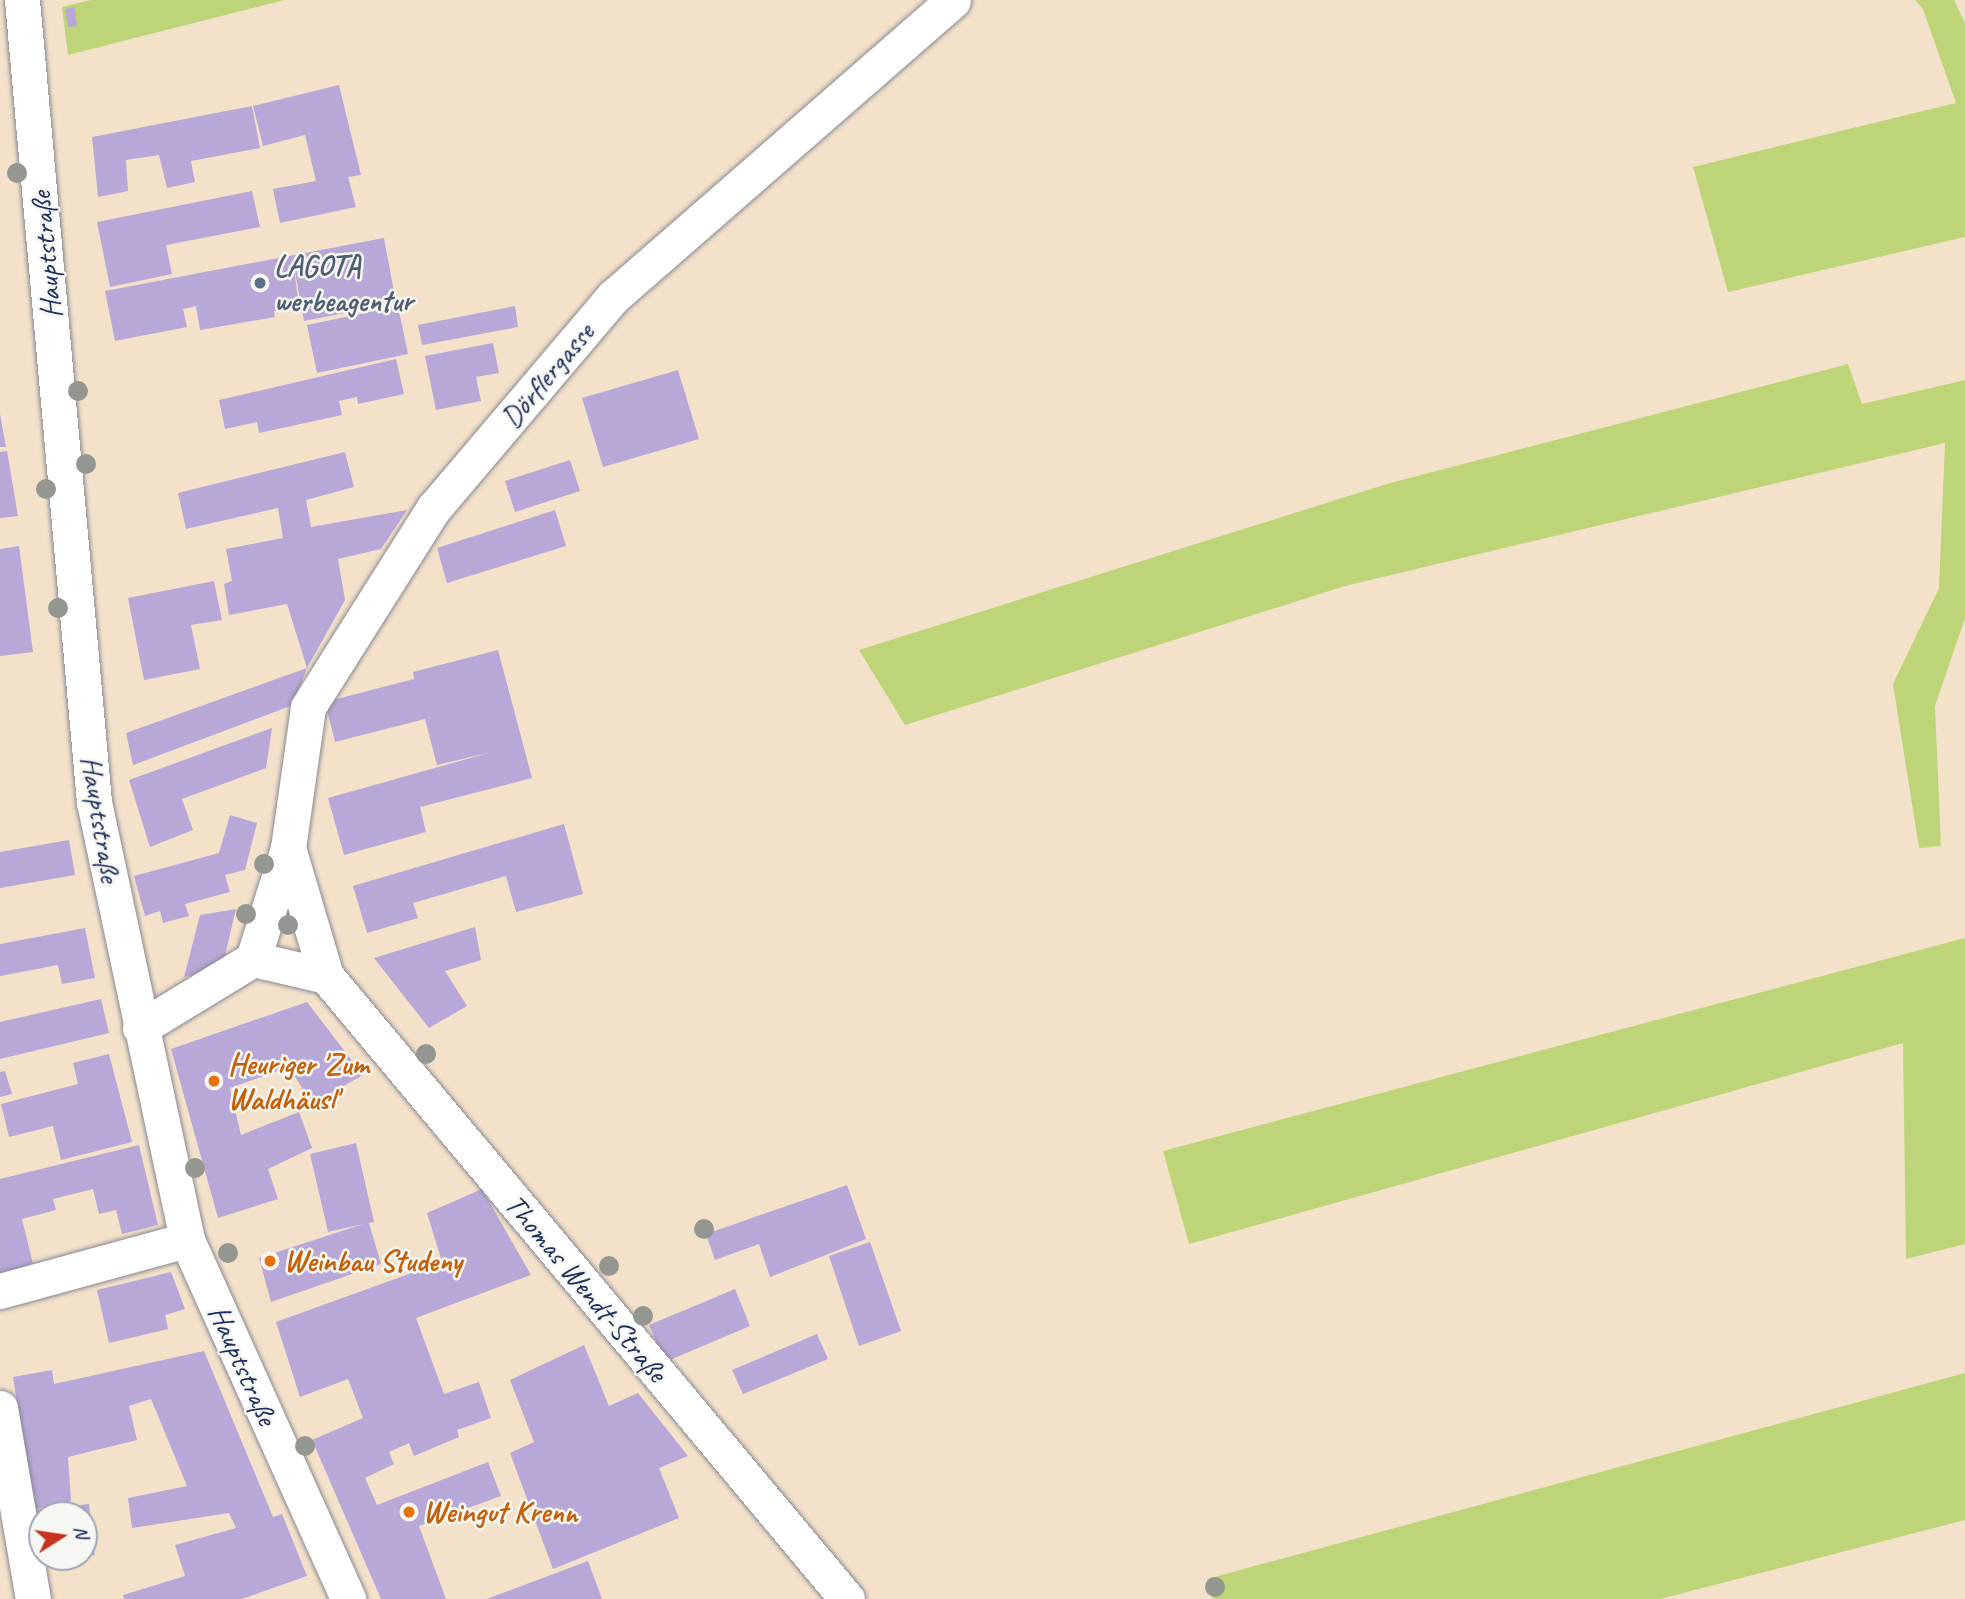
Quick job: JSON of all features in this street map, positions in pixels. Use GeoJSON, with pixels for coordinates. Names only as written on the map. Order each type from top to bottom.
{"type":"FeatureCollection","features":[{"type":"Feature","properties":{"kind":"street","name":"Hauptstraße"},"geometry":{"type":"LineString","coordinates":[[22,0],[94,802],[140,1028],[187,1240],[348,1599]]}},
{"type":"Feature","properties":{"kind":"street","name":"Dörflergasse"},"geometry":{"type":"LineString","coordinates":[[253,959],[288,848],[308,707],[434,508],[613,297],[953,0]]}},
{"type":"Feature","properties":{"kind":"street","name":"Dörflergasse"},"geometry":{"type":"LineString","coordinates":[[288,848],[326,976]]}},
{"type":"Feature","properties":{"kind":"street"},"geometry":{"type":"LineString","coordinates":[[140,1028],[253,959],[326,976]]}},
{"type":"Feature","properties":{"kind":"street","name":"Thomas Wendt-Straße"},"geometry":{"type":"LineString","coordinates":[[326,976],[847,1599]]}},
{"type":"Feature","properties":{"kind":"street"},"geometry":{"type":"LineString","coordinates":[[0,1292],[187,1240]]}},
{"type":"Feature","properties":{"kind":"street"},"geometry":{"type":"LineString","coordinates":[[0,1408],[33,1599]]}},
{"type":"Feature","properties":{"kind":"green space"},"geometry":{"type":"Polygon","coordinates":[[[91,0],[285,0],[68,55],[62,7],[91,0]]]}},
{"type":"Feature","properties":{"kind":"green space"},"geometry":{"type":"Polygon","coordinates":[[[1915,0],[1954,0],[1965,23],[1965,237],[1728,292],[1693,167],[1956,103],[1923,9],[1915,0]]]}},
{"type":"Feature","properties":{"kind":"green space"},"geometry":{"type":"Polygon","coordinates":[[[1848,364],[1862,404],[1965,380],[1965,618],[1935,706],[1941,846],[1919,848],[1893,684],[1939,588],[1945,443],[1345,586],[905,725],[859,650],[1390,483],[1848,364]]]}},
{"type":"Feature","properties":{"kind":"green space"},"geometry":{"type":"Polygon","coordinates":[[[1965,938],[1965,1244],[1906,1259],[1903,1043],[1189,1244],[1163,1151],[1965,938]]]}},
{"type":"Feature","properties":{"kind":"green space"},"geometry":{"type":"Polygon","coordinates":[[[1965,1373],[1965,1520],[1660,1599],[1213,1599],[1207,1579],[1965,1373]]]}},
{"type":"Feature","properties":{"kind":"building"},"geometry":{"type":"Polygon","coordinates":[[[75,7],[77,26],[68,27],[65,9],[75,7]]]}},
{"type":"Feature","properties":{"kind":"building"},"geometry":{"type":"Polygon","coordinates":[[[339,85],[361,175],[348,177],[356,207],[280,223],[273,189],[316,181],[305,135],[263,146],[253,106],[339,85]]]}},
{"type":"Feature","properties":{"kind":"building"},"geometry":{"type":"Polygon","coordinates":[[[252,106],[260,148],[191,161],[195,182],[167,188],[159,155],[126,160],[128,191],[98,197],[92,137],[252,106]]]}},
{"type":"Feature","properties":{"kind":"building"},"geometry":{"type":"Polygon","coordinates":[[[252,191],[260,227],[166,245],[172,274],[110,287],[97,222],[252,191]]]}},
{"type":"Feature","properties":{"kind":"building"},"geometry":{"type":"Polygon","coordinates":[[[384,238],[396,303],[304,321],[293,261],[299,307],[274,311],[275,317],[200,330],[196,306],[183,309],[187,327],[115,341],[105,291],[384,238]]]}},
{"type":"Feature","properties":{"kind":"building"},"geometry":{"type":"Polygon","coordinates":[[[398,306],[408,354],[317,373],[307,325],[398,306]]]}},
{"type":"Feature","properties":{"kind":"building"},"geometry":{"type":"Polygon","coordinates":[[[515,306],[518,327],[422,345],[418,325],[515,306]]]}},
{"type":"Feature","properties":{"kind":"building"},"geometry":{"type":"Polygon","coordinates":[[[493,343],[499,373],[476,377],[481,401],[436,410],[425,356],[493,343]]]}},
{"type":"Feature","properties":{"kind":"building"},"geometry":{"type":"Polygon","coordinates":[[[396,359],[404,394],[358,404],[357,397],[339,401],[342,415],[259,433],[257,422],[225,429],[219,400],[396,359]]]}},
{"type":"Feature","properties":{"kind":"building"},"geometry":{"type":"Polygon","coordinates":[[[678,370],[699,439],[603,467],[582,398],[678,370]]]}},
{"type":"Feature","properties":{"kind":"building"},"geometry":{"type":"Polygon","coordinates":[[[0,414],[6,447],[0,447],[0,414]]]}},
{"type":"Feature","properties":{"kind":"building"},"geometry":{"type":"Polygon","coordinates":[[[7,451],[18,516],[0,518],[0,452],[7,451]]]}},
{"type":"Feature","properties":{"kind":"building"},"geometry":{"type":"Polygon","coordinates":[[[345,452],[354,487],[306,500],[311,527],[407,510],[381,549],[338,559],[345,600],[307,668],[287,604],[229,615],[224,584],[232,581],[226,549],[283,538],[278,508],[186,529],[178,493],[345,452]]]}},
{"type":"Feature","properties":{"kind":"building"},"geometry":{"type":"Polygon","coordinates":[[[570,460],[580,491],[515,512],[505,481],[570,460]]]}},
{"type":"Feature","properties":{"kind":"building"},"geometry":{"type":"Polygon","coordinates":[[[555,510],[566,546],[447,583],[437,548],[555,510]]]}},
{"type":"Feature","properties":{"kind":"building"},"geometry":{"type":"Polygon","coordinates":[[[19,546],[33,652],[0,656],[0,549],[19,546]]]}},
{"type":"Feature","properties":{"kind":"building"},"geometry":{"type":"Polygon","coordinates":[[[214,581],[222,620],[191,625],[200,669],[144,680],[128,598],[214,581]]]}},
{"type":"Feature","properties":{"kind":"building"},"geometry":{"type":"Polygon","coordinates":[[[498,650],[532,778],[420,807],[426,832],[344,855],[328,798],[492,752],[437,765],[425,719],[335,742],[325,702],[414,679],[413,672],[498,650]]]}},
{"type":"Feature","properties":{"kind":"building"},"geometry":{"type":"Polygon","coordinates":[[[307,668],[293,705],[133,765],[126,733],[307,668]]]}},
{"type":"Feature","properties":{"kind":"building"},"geometry":{"type":"Polygon","coordinates":[[[272,728],[266,768],[182,799],[193,830],[150,847],[129,780],[272,728]]]}},
{"type":"Feature","properties":{"kind":"building"},"geometry":{"type":"Polygon","coordinates":[[[230,815],[257,823],[245,870],[225,875],[230,892],[185,904],[189,916],[163,923],[160,911],[145,916],[134,876],[219,853],[230,815]]]}},
{"type":"Feature","properties":{"kind":"building"},"geometry":{"type":"Polygon","coordinates":[[[564,824],[583,894],[516,912],[506,876],[413,903],[418,918],[367,933],[353,886],[564,824]]]}},
{"type":"Feature","properties":{"kind":"building"},"geometry":{"type":"Polygon","coordinates":[[[69,840],[75,875],[0,888],[0,852],[69,840]]]}},
{"type":"Feature","properties":{"kind":"building"},"geometry":{"type":"Polygon","coordinates":[[[236,909],[222,968],[184,977],[200,915],[236,909]]]}},
{"type":"Feature","properties":{"kind":"building"},"geometry":{"type":"Polygon","coordinates":[[[475,927],[481,960],[445,971],[467,1006],[429,1028],[374,958],[475,927]]]}},
{"type":"Feature","properties":{"kind":"building"},"geometry":{"type":"Polygon","coordinates":[[[85,928],[95,978],[62,984],[58,965],[0,976],[0,944],[85,928]]]}},
{"type":"Feature","properties":{"kind":"building"},"geometry":{"type":"Polygon","coordinates":[[[101,999],[109,1033],[0,1059],[0,1022],[101,999]]]}},
{"type":"Feature","properties":{"kind":"building","name":"Heuriger 'Zum Waldhäusl'"},"geometry":{"type":"Polygon","coordinates":[[[307,1002],[363,1075],[312,1104],[289,1067],[230,1088],[241,1135],[299,1112],[312,1148],[268,1169],[278,1199],[218,1218],[171,1049],[307,1002]]]}},
{"type":"Feature","properties":{"kind":"building"},"geometry":{"type":"Polygon","coordinates":[[[109,1054],[132,1142],[61,1160],[53,1126],[9,1137],[1,1104],[78,1084],[73,1063],[109,1054]]]}},
{"type":"Feature","properties":{"kind":"building"},"geometry":{"type":"Polygon","coordinates":[[[5,1071],[12,1094],[0,1097],[0,1072],[5,1071]]]}},
{"type":"Feature","properties":{"kind":"building"},"geometry":{"type":"Polygon","coordinates":[[[356,1143],[374,1222],[369,1223],[381,1264],[271,1302],[259,1258],[363,1224],[328,1232],[310,1154],[356,1143]]]}},
{"type":"Feature","properties":{"kind":"building"},"geometry":{"type":"Polygon","coordinates":[[[139,1145],[158,1225],[122,1234],[116,1210],[99,1214],[93,1189],[53,1199],[56,1210],[22,1219],[33,1264],[0,1273],[0,1179],[139,1145]]]}},
{"type":"Feature","properties":{"kind":"building"},"geometry":{"type":"Polygon","coordinates":[[[847,1185],[866,1239],[770,1277],[759,1244],[715,1260],[706,1234],[847,1185]]]}},
{"type":"Feature","properties":{"kind":"building"},"geometry":{"type":"Polygon","coordinates":[[[482,1189],[531,1275],[416,1318],[444,1394],[479,1382],[491,1418],[457,1430],[459,1437],[414,1456],[409,1443],[389,1452],[394,1464],[365,1478],[377,1505],[488,1462],[501,1496],[419,1526],[446,1599],[381,1599],[312,1440],[363,1418],[348,1379],[300,1397],[276,1322],[442,1262],[427,1213],[482,1189]]]}},
{"type":"Feature","properties":{"kind":"building"},"geometry":{"type":"Polygon","coordinates":[[[870,1242],[901,1331],[859,1346],[829,1256],[870,1242]]]}},
{"type":"Feature","properties":{"kind":"building"},"geometry":{"type":"Polygon","coordinates":[[[171,1272],[185,1309],[165,1315],[168,1329],[109,1343],[97,1290],[171,1272]]]}},
{"type":"Feature","properties":{"kind":"building"},"geometry":{"type":"Polygon","coordinates":[[[735,1289],[750,1326],[665,1362],[649,1325],[735,1289]]]}},
{"type":"Feature","properties":{"kind":"building"},"geometry":{"type":"Polygon","coordinates":[[[817,1334],[828,1359],[743,1394],[732,1370],[817,1334]]]}},
{"type":"Feature","properties":{"kind":"building"},"geometry":{"type":"Polygon","coordinates":[[[584,1345],[609,1406],[638,1393],[688,1456],[659,1468],[679,1518],[553,1569],[510,1453],[534,1442],[510,1380],[584,1345]]]}},
{"type":"Feature","properties":{"kind":"building"},"geometry":{"type":"Polygon","coordinates":[[[204,1351],[273,1517],[282,1514],[307,1576],[242,1599],[124,1599],[123,1595],[185,1576],[175,1545],[236,1528],[229,1513],[132,1528],[128,1498],[187,1486],[151,1399],[129,1406],[137,1440],[68,1457],[71,1501],[33,1501],[13,1377],[52,1370],[54,1384],[204,1351]]]}},
{"type":"Feature","properties":{"kind":"building"},"geometry":{"type":"Polygon","coordinates":[[[588,1561],[602,1599],[487,1599],[588,1561]]]}},
{"type":"Feature","properties":{"kind":"place","name":"LAGOTA werbeagentur"},"geometry":{"type":"Point","coordinates":[260,283]}},
{"type":"Feature","properties":{"kind":"place","name":"Heuriger 'Zum Waldhäusl'"},"geometry":{"type":"Point","coordinates":[214,1081]}},
{"type":"Feature","properties":{"kind":"place","name":"Weinbau Studeny"},"geometry":{"type":"Point","coordinates":[270,1261]}},
{"type":"Feature","properties":{"kind":"place","name":"Weingut Krenn"},"geometry":{"type":"Point","coordinates":[409,1512]}}]}
